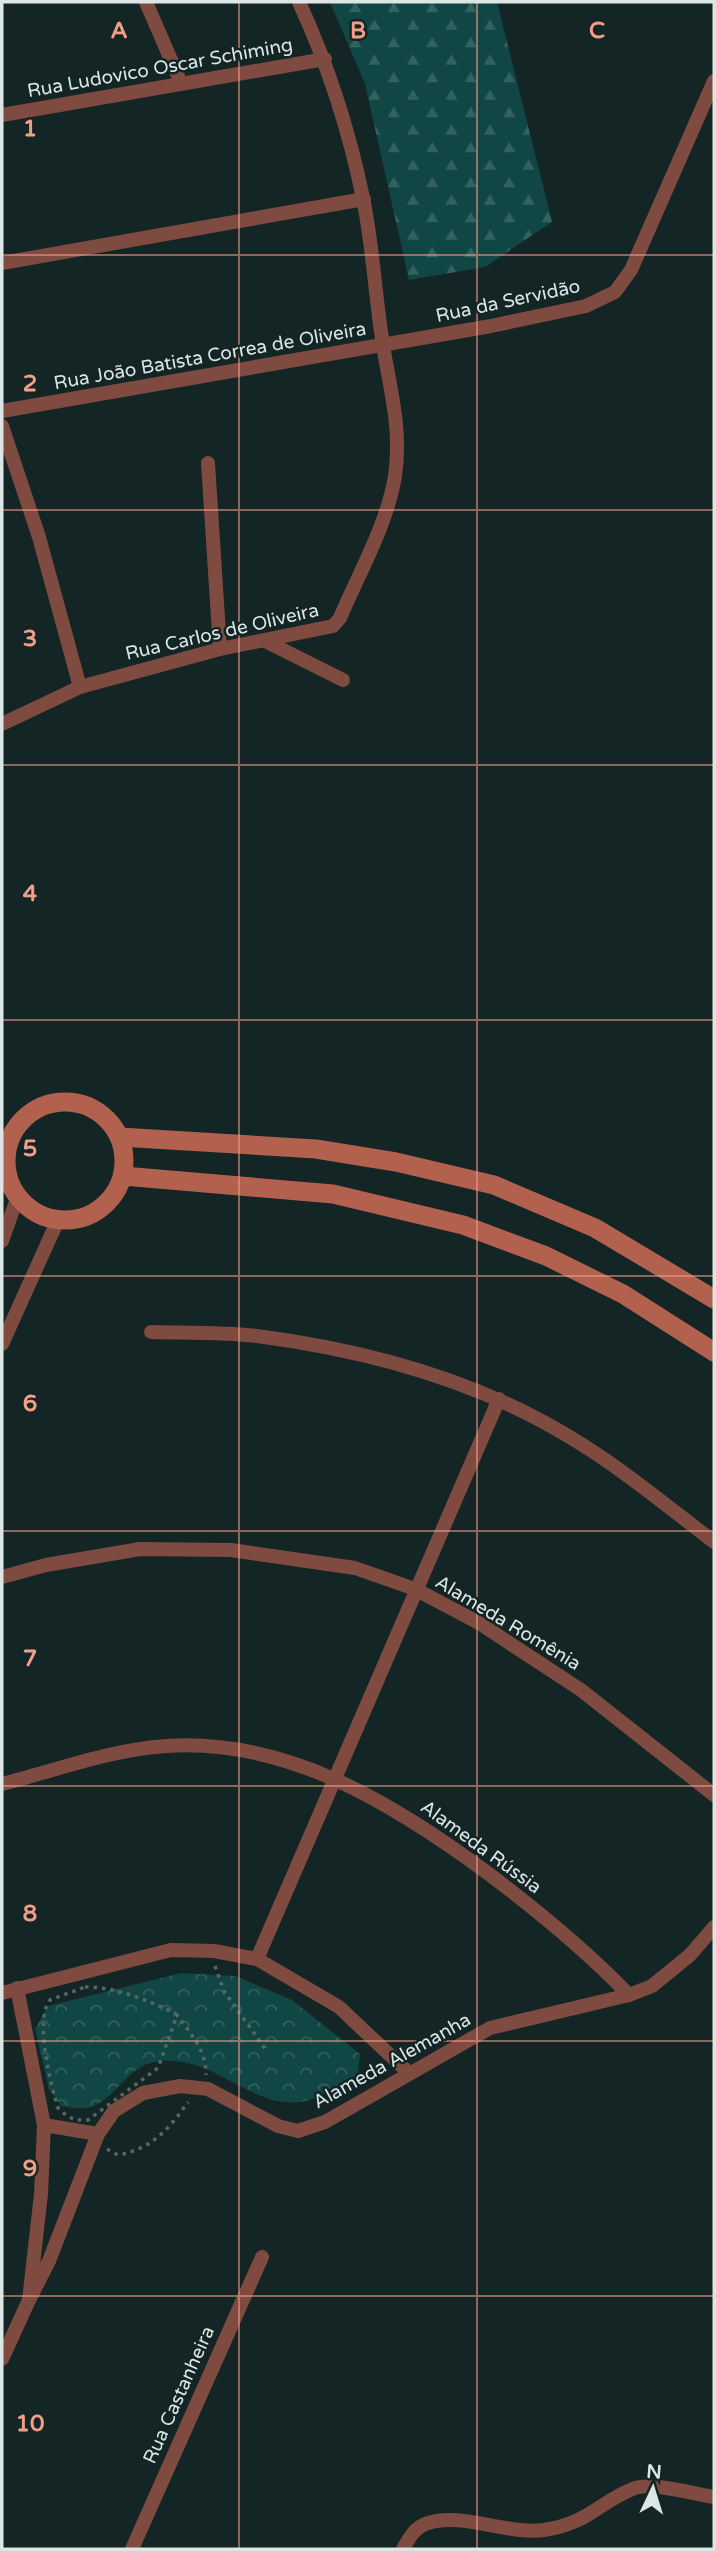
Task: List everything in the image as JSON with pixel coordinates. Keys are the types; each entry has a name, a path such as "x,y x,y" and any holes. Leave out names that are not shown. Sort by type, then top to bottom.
{"main road":[{"path":"57,1102 76,1102 94,1109 109,1121 120,1137 124,1156 123,1176 109,1200 86,1216 58,1220 36,1212 18,1196 5,1178 7,1135 38,1108 57,1102"},
{"path":"120,1137 316,1149 396,1162 494,1185 596,1228 714,1300"},
{"path":"123,1176 333,1194 463,1225 547,1256 623,1294 714,1352"}],"street":[{"path":"146,2 181,83"},
{"path":"299,2 325,59 345,122 363,199 383,345"},
{"name":"Rua Ludovico Oscar Schiming","path":"2,115 325,59"},
{"name":"Rua da Servidão","path":"383,345 586,306 615,292 631,270 714,81"},
{"path":"2,263 363,199"},
{"name":"Rua João Batista Correa de Oliveira","path":"2,411 383,345"},
{"name":"Rua Carlos de Oliveira","path":"2,724 80,687 220,649 333,626 340,618 386,513 395,478 399,436 383,345"},
{"path":"2,426 39,537 80,687"},
{"path":"208,463 220,649"},
{"path":"265,641 343,680"},
{"path":"2,1241 18,1196"},
{"path":"2,1344 58,1220"},
{"path":"151,1332 254,1336 343,1350 436,1375 499,1399 568,1436 714,1542"},
{"path":"257,1959 499,1399"},
{"name":"Alameda Romênia","path":"2,1577 46,1565 140,1549 232,1550 355,1567 415,1589 479,1623 581,1690 714,1795"},
{"name":"Alameda Rússia","path":"2,1784 113,1752 169,1746 222,1749 288,1761 335,1778 423,1826 601,1965 629,1995"},
{"name":"Alameda Alemanha","path":"2,2359 49,2261 99,2134 114,2111 143,2093 180,2086 208,2089 278,2126 298,2130 325,2122 490,2028 629,1995 652,1986 681,1963 714,1927"},
{"path":"2,1993 171,1950 209,1951 257,1959 339,2007 409,2073"},
{"path":"16,1988 44,2125 29,2300"},
{"path":"44,2125 99,2134"},
{"name":"Rua Castanheira","path":"132,2549 262,2257"},
{"path":"403,2549 412,2534 426,2523 443,2520 509,2530 543,2531 579,2522 637,2488 714,2497"}],"path":[{"path":"209,1951 224,1992 266,2050"},
{"path":"85,1987 107,1987 175,2013 176,2018 158,2068 105,2107 88,2120 78,2121 66,2116 58,2108 52,2089 43,2031 46,2004 58,1995 85,1987"}],"green space":[{"path":"330,2 497,2 552,222 485,267 409,280 365,84"},
{"path":"181,1973 235,1976 292,2000 360,2054 358,2075 315,2098 296,2102 278,2101 261,2096 193,2064 159,2061 138,2069 108,2097 94,2106 61,2106 49,2089 35,2029 48,2006"}]}
